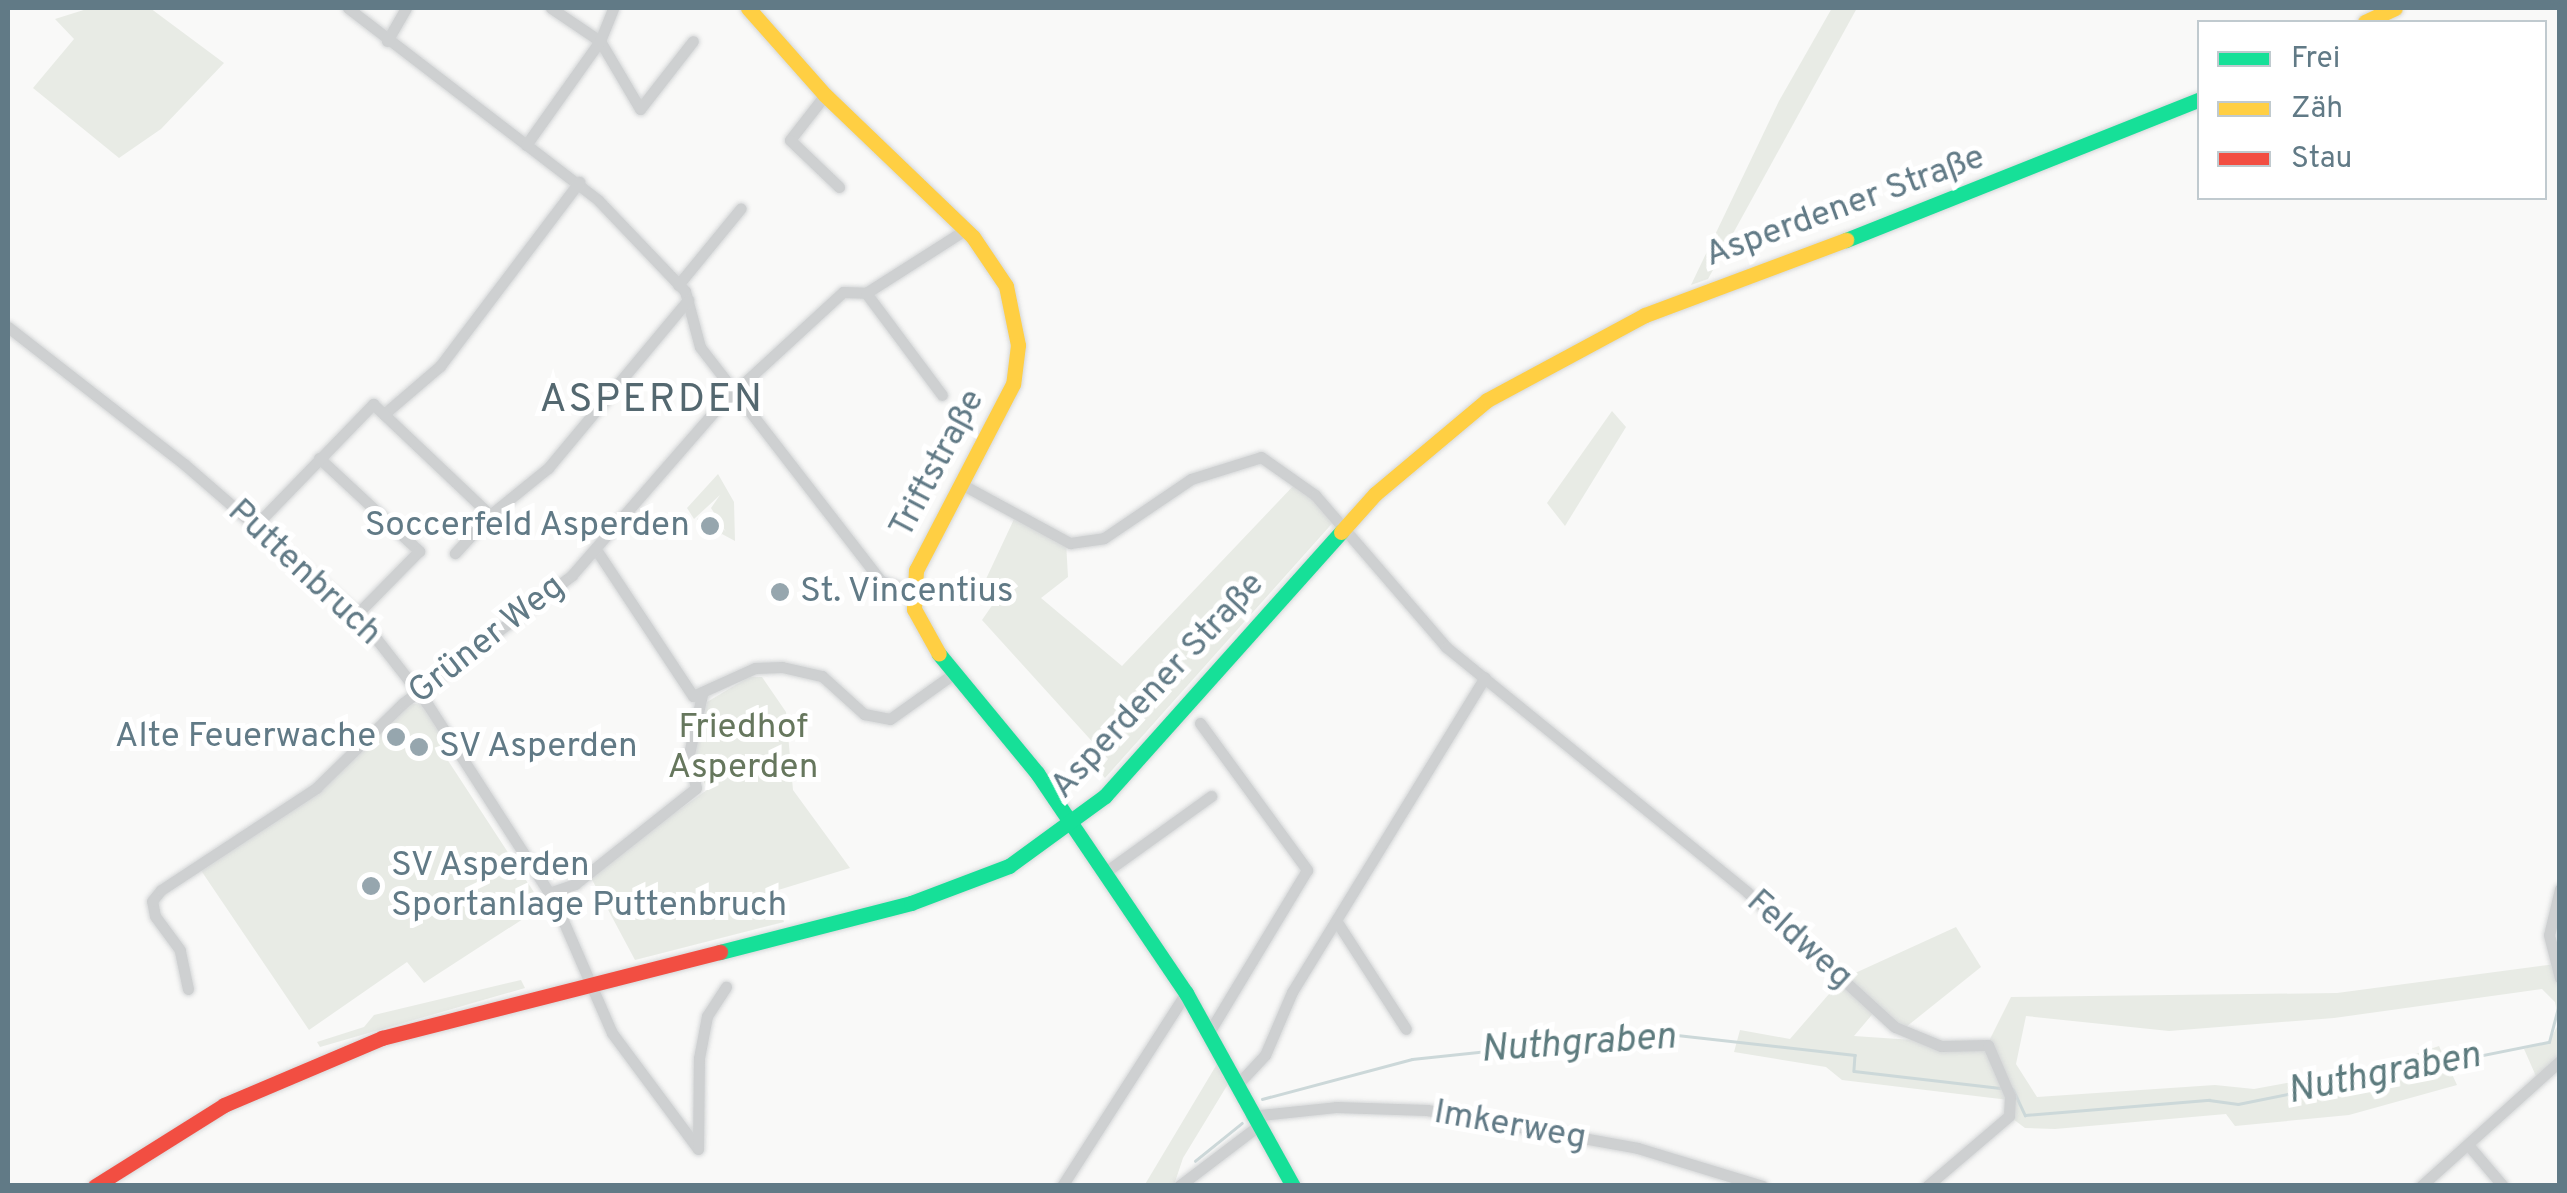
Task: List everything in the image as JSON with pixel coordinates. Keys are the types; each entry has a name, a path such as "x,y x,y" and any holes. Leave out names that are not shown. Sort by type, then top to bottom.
{"main road":[{"name":"Triftstraße","path":"748,8 825,95 966,230 1006,286 1018,344 1008,400 916,570 912,592 922,628 1037,773 1069,827 1186,993 1293,1186"},
{"path":"2369,20 2396,8"},
{"name":"Asperdener Straße","path":"95,1186 224,1105 331,1056 593,983 946,892 1009,866 1069,827 1142,758 1343,529 1451,425 1591,340 2197,100"}],"street":[{"path":"348,8 579,182 678,284 688,300 700,347 881,580 912,592"},
{"path":"388,40 406,8"},
{"path":"551,8 600,41 640,109 693,41"},
{"path":"526,144 600,41 613,8"},
{"path":"825,95 790,140 839,186"},
{"path":"384,414 413,384 440,366 579,182"},
{"path":"678,284 741,208"},
{"name":"Grüner Weg","path":"188,990 180,950 152,901 316,788 418,692 597,550 688,440 842,292 866,293 966,230"},
{"path":"866,293 942,395"},
{"path":"455,553 515,490 548,468 688,300"},
{"name":"Puttenbruch","path":"8,327 196,474 253,528 356,614 418,692 549,893 593,983 612,1033 698,1148 699,1058 707,1016 726,987"},
{"path":"253,528 372,404 490,516"},
{"name":"Feldweg","path":"963,485 1070,543 1104,538 1191,480 1261,457 1315,495 1418,618 1747,892 1895,1027 1941,1046 1988,1045 2010,1096 2008,1116 1927,1186"},
{"path":"319,458 419,551 356,614"},
{"path":"597,550 686,689 702,695 754,668 782,667 822,676 864,714 890,719 956,672"},
{"path":"1236,1086 1265,1055 1292,992 1485,677"},
{"path":"549,893 576,884 696,788 689,754 702,695"},
{"path":"1200,723 1307,870 1208,1034"},
{"path":"1104,873 1211,796"},
{"path":"2560,889 2550,909 2548,935 2560,978"},
{"path":"1337,922 1406,1029"},
{"path":"1062,1186 1186,993"},
{"path":"2422,1186 2560,1061"},
{"name":"Imkerweg","path":"1255,1121 1336,1107 1426,1110 1638,1148 1762,1186"},
{"path":"1179,1186 1255,1121"},
{"path":"2469,1146 2503,1186"}],"green space":[{"path":"90,8 150,8 224,63 161,129 119,158 33,88 74,39 55,19"},
{"path":"1832,8 1857,8 1708,279 1691,285 1779,101"},
{"path":"1612,411 1626,427 1565,526 1547,503"},
{"path":"718,474 734,502 735,541 722,534 711,540 697,519 710,512 726,532 711,508 720,495 694,519 687,508"},
{"path":"1296,483 1337,518 1105,778 1099,771 1108,759 982,620 1000,594 986,579 1015,517 1066,542 1068,577 1041,598 1122,666"},
{"name":"Friedhof Asperden","path":"749,677 762,677 786,712 793,790 850,868 775,891 784,922 635,960 589,874 707,790 693,755 707,702"},
{"name":"SV Asperden Sportanlage Puttenbruch","path":"403,703 428,705 450,740 440,746 445,756 543,906 424,983 407,962 309,1030 198,866 316,788"},
{"path":"1956,927 1981,967 1901,1031 1876,1010 1854,1036 1987,1045 2011,997 2337,993 2555,964 2559,978 2559,1023 2555,1002 2542,989 2334,1018 2169,1031 2026,1016 2016,1064 2037,1097 2215,1085 2254,1089 2380,1066 2439,1046 2457,1085 2349,1115 2235,1126 2226,1114 2055,1129 2025,1128 2009,1116 2009,1100 1842,1080 1826,1067 1734,1052 1740,1030 1790,1039 1842,979"},
{"path":"521,980 525,988 320,1047 317,1042 364,1027 374,1015"},
{"path":"2559,1023 2559,1061 2539,1083 2524,1049 2549,1042"},
{"path":"1217,1064 1228,1084 1183,1158 1174,1185 1144,1186"}],"waterway":[{"name":"Nuthgraben","path":"2013,1089 2025,1115 2209,1100 2238,1104 2549,1042 2560,1000"},
{"name":"Nuthgraben","path":"1262,1099 1412,1059 1659,1033 1855,1055 1854,1071 2000,1088"},
{"name":"Nuthgraben","path":"1195,1161 1242,1123"}],"traffic: fast":[{"path":"1846,240 2197,100"},
{"path":"720,952 911,903 1009,866 1105,796 1341,532"},
{"path":"939,654 1037,773 1186,993 1293,1186"}],"traffic: slow":[{"path":"748,8 825,95 973,237 1006,286 1018,345 1013,384 916,570 914,609 939,654"},
{"path":"2369,20 2395,8"},
{"path":"1341,532 1375,494 1487,400 1645,315 1846,240"}],"traffic: jam":[{"path":"95,1186 224,1105 382,1038 720,952"}],"place":[{"name":"Soccerfeld Asperden","path":"710,526"},
{"name":"St. Vincentius","path":"780,592"},
{"name":"Alte Feuerwache","path":"396,737"},
{"name":"SV Asperden","path":"419,747"},
{"name":"SV Asperden Sportanlage Puttenbruch","path":"371,886"}],"district":[{"name":"ASPERDEN","path":"652,401"}]}
